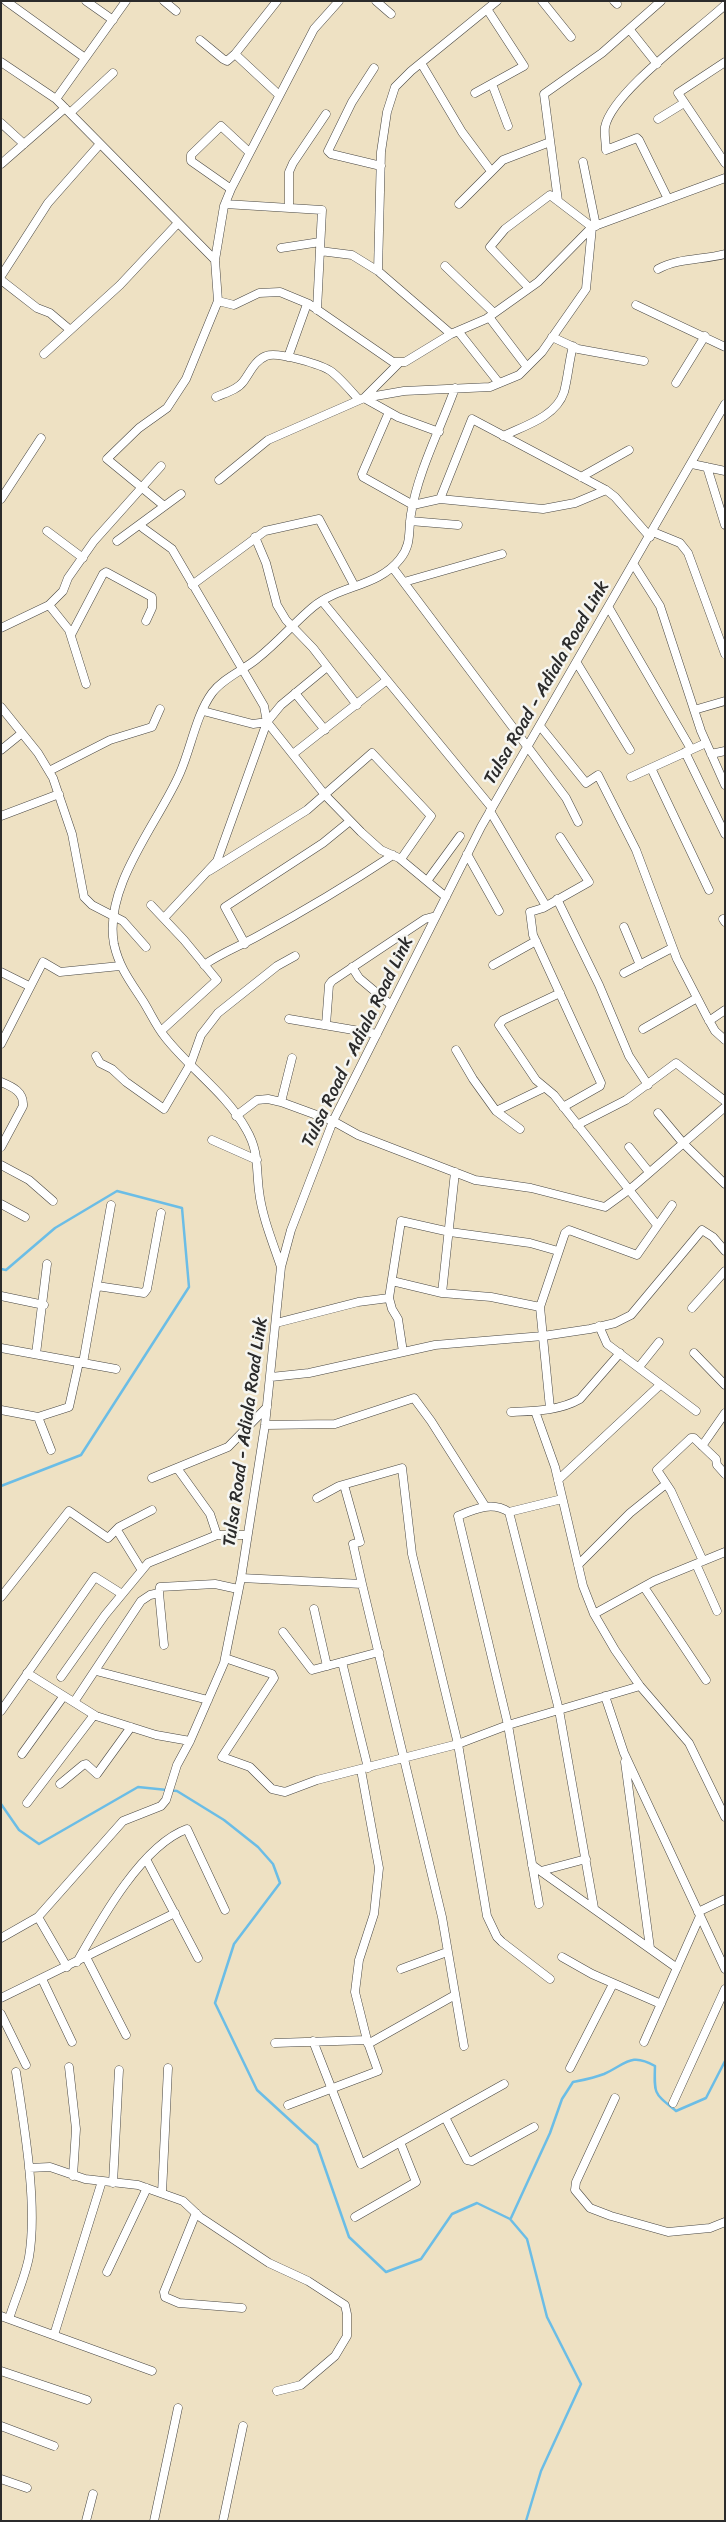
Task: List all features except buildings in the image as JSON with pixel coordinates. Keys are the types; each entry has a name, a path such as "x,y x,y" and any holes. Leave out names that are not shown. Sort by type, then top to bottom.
{"street":[{"path":"6,1 86,58"},
{"path":"86,1 112,20"},
{"path":"56,99 126,1"},
{"path":"164,1 176,11"},
{"path":"200,40 227,61 235,54 277,1"},
{"path":"163,506 107,459 140,428 167,408 186,379 218,301 215,260 225,204 231,189 314,29 339,1"},
{"path":"376,1 391,14"},
{"path":"378,271 381,166 387,112 395,87 421,63 497,1"},
{"path":"542,1 571,37"},
{"path":"558,201 544,94 602,53 661,1"},
{"path":"668,199 640,140 637,138 606,150 606,126 616,108 636,82 725,5"},
{"path":"475,93 523,68 524,64 487,9"},
{"path":"630,30 657,64"},
{"path":"235,54 279,95"},
{"path":"1,62 56,99 215,260"},
{"path":"725,62 679,92 684,103 725,163"},
{"path":"421,63 462,132 491,171"},
{"path":"374,68 352,102 328,151 331,154 381,166"},
{"path":"1,164 113,73"},
{"path":"492,84 508,126"},
{"path":"658,119 684,103"},
{"path":"289,208 289,172 292,163 326,114"},
{"path":"1,123 24,144"},
{"path":"231,189 191,161 191,154 221,126 249,152"},
{"path":"458,204 491,171 510,157 550,142"},
{"path":"1,276 48,203 100,144"},
{"path":"219,480 268,440 362,399 404,391 490,387 519,374 528,367 586,289 594,227 583,162"},
{"path":"362,399 399,363 455,332 492,315 529,288 594,227 725,178"},
{"path":"529,288 490,247 505,229 550,195 594,227"},
{"path":"225,204 322,210 317,310"},
{"path":"44,354 69,329 120,285 178,223"},
{"path":"282,248 320,242"},
{"path":"320,251 352,255 378,271 455,332 499,383"},
{"path":"658,269 669,264 725,254"},
{"path":"445,266 492,315 528,367"},
{"path":"1,280 37,308 50,313 69,329"},
{"path":"218,301 234,305 259,293 280,292 307,304 393,362 399,363"},
{"path":"288,357 307,304"},
{"path":"636,305 725,347"},
{"path":"676,383 705,336"},
{"path":"552,337 573,346 644,361"},
{"path":"503,436 543,417 554,406 563,394 573,346"},
{"path":"216,397 234,389 243,382 250,370 265,356 275,354 325,368 334,373 362,399 440,432"},
{"path":"281,1268 268,1230 259,1192 255,1146 236,1116 161,1031 120,966 113,941 115,916 119,897 136,851 180,774 212,692 225,680 243,670 322,601 354,585 382,577 393,568 410,544 410,521 418,483 440,432 455,388"},
{"name":"Tulsa Road - Adiala Road Link","path":"1,1938 38,1917 123,1821 161,1806 166,1800 173,1778 225,1658 265,1425 281,1268 291,1230 333,1121 491,809 634,565 725,404"},
{"path":"389,412 362,474 363,477 413,504 440,499 544,509 575,503 606,490"},
{"path":"440,499 472,419 606,490 651,535 680,543 688,553 725,654"},
{"path":"1,498 41,438"},
{"path":"581,477 629,450"},
{"path":"692,464 725,471"},
{"path":"1,628 49,604 63,591 68,578 82,558 161,466"},
{"path":"706,467 725,525"},
{"path":"117,541 133,532 163,506 181,494"},
{"path":"192,585 255,536 265,531 320,518 354,585"},
{"path":"410,521 458,525"},
{"path":"143,528 172,549 264,706 267,722 325,795 381,850 401,859 446,897"},
{"path":"47,531 82,558"},
{"path":"255,536 266,563 277,605 328,667 356,705"},
{"path":"404,582 502,554"},
{"path":"634,565 660,606 694,710 706,743 725,785"},
{"path":"393,568 526,748 566,798 578,822"},
{"path":"71,635 103,574 106,572 152,597 152,608 146,621"},
{"path":"322,601 491,809 546,906"},
{"path":"49,604 69,630 86,684"},
{"path":"609,608 688,751 725,834"},
{"path":"576,662 630,750"},
{"path":"164,918 209,871 216,861 226,840 267,722 295,693 328,667"},
{"path":"293,754 387,680"},
{"path":"295,693 325,730"},
{"path":"694,710 725,701"},
{"path":"1,707 49,771 59,794 72,834 84,897 92,905 123,921 146,947"},
{"path":"49,771 110,740 152,727 160,709"},
{"path":"204,711 253,724 267,722"},
{"path":"540,726 586,783 598,775 636,850 672,948 709,1021 725,1040"},
{"path":"1,750 22,733"},
{"path":"631,777 706,743"},
{"path":"711,754 725,751"},
{"path":"209,871 299,815 325,795 372,753 431,816 401,859"},
{"path":"651,768 709,890"},
{"path":"1,816 59,794"},
{"path":"245,944 225,907 323,843 350,821"},
{"path":"427,881 460,836"},
{"path":"560,837 589,882 546,906 530,912 529,918 536,941 602,1083 600,1086 563,1107"},
{"path":"467,854 498,911"},
{"path":"204,964 216,956 245,944 393,856"},
{"path":"557,900 595,976 629,1056 648,1085"},
{"path":"151,906 164,918 216,978 216,983 161,1031"},
{"path":"326,1025 329,985 425,919 436,916"},
{"path":"624,926 640,965"},
{"path":"493,965 536,941"},
{"path":"624,973 672,948"},
{"path":"96,1056 100,1064 112,1069 126,1082 164,1109 191,1064 201,1035 218,1013 277,966 294,956"},
{"path":"1,1044 42,962 60,972 120,966"},
{"path":"352,968 359,978 391,1006"},
{"path":"1,972 30,986"},
{"path":"560,993 503,1020 499,1025 544,1088 554,1095 656,1225"},
{"path":"643,1029 697,998"},
{"path":"709,1021 725,1010"},
{"path":"289,1019 377,1034"},
{"path":"456,1050 473,1079 496,1111 520,1129"},
{"path":"281,1102 292,1058"},
{"path":"577,1125 626,1100 676,1063 725,1101"},
{"path":"1,1082 21,1095 23,1106 1,1148"},
{"path":"496,1111 544,1088"},
{"path":"236,1116 256,1100 268,1099 281,1102 333,1121 358,1135 474,1180 532,1188 605,1207 628,1190 725,1106"},
{"path":"658,1113 683,1143 725,1184"},
{"path":"212,1140 257,1160"},
{"path":"629,1147 649,1172"},
{"path":"1,1165 28,1180 53,1201"},
{"path":"442,1293 455,1172"},
{"path":"1,1204 25,1216"},
{"path":"1,1410 38,1417 68,1407 81,1363 111,1205"},
{"path":"550,1408 540,1306 565,1233 569,1230 637,1255 656,1225 672,1205"},
{"path":"97,1286 144,1293 147,1289 161,1213"},
{"path":"403,1352 398,1319 392,1309 390,1298 401,1221 450,1232 530,1243 558,1251"},
{"path":"271,1377 310,1373 435,1345 543,1336 590,1329 614,1323 631,1315 702,1230 713,1237 725,1251"},
{"path":"719,1244 725,1236"},
{"path":"36,1354 44,1305 47,1264"},
{"path":"692,1308 725,1271"},
{"path":"392,1281 442,1293 491,1297 540,1306"},
{"path":"1,1296 44,1305"},
{"path":"276,1323 358,1302 390,1298"},
{"path":"599,1326 607,1344 696,1411"},
{"path":"639,1367 659,1342"},
{"path":"1,1348 116,1369"},
{"path":"512,1412 550,1408 580,1399 620,1353"},
{"path":"694,1353 723,1379"},
{"path":"558,1480 660,1385"},
{"path":"265,1425 335,1424 414,1398 431,1421 485,1506"},
{"path":"152,1478 228,1447 267,1407"},
{"path":"535,1410 558,1480 578,1565 594,1614 615,1650 640,1686 689,1743 724,1814"},
{"path":"702,1446 725,1413"},
{"path":"38,1417 52,1450"},
{"path":"717,1611 700,1562 666,1484 657,1470 691,1438 716,1459 717,1465 725,1474"},
{"path":"177,1468 210,1514 217,1535"},
{"path":"318,1498 344,1485 402,1468 412,1554 458,1744 486,1916 502,1942 550,1979"},
{"path":"578,1565 630,1513 666,1484"},
{"path":"344,1485 360,1542 353,1544 362,1584 442,1916 464,2046"},
{"path":"509,1512 562,1499"},
{"path":"539,1904 508,1725 458,1516 485,1506 503,1508 509,1512 559,1710 594,1908"},
{"path":"3,1592 69,1511 108,1538 116,1530 152,1510"},
{"path":"116,1530 141,1569"},
{"path":"61,1678 122,1594 141,1569 148,1563 217,1535 247,1535"},
{"path":"594,1614 644,1587 725,1552"},
{"path":"1,1711 95,1577 122,1594"},
{"path":"240,1578 362,1584"},
{"path":"164,1645 159,1589 164,1585 215,1584 238,1590"},
{"path":"644,1587 706,1680"},
{"path":"74,1702 141,1601 150,1595 159,1593"},
{"path":"314,1610 327,1666"},
{"path":"284,1632 310,1670 379,1652"},
{"path":"225,1658 272,1674 274,1678 222,1756 250,1767 272,1789 284,1792 317,1780 458,1744 508,1725 640,1686"},
{"path":"288,2104 378,2071 367,2042 356,2000 355,1979 374,1914 379,1868 364,1769 342,1662"},
{"path":"96,1670 208,1700"},
{"path":"26,1673 94,1714 132,1727 190,1742"},
{"path":"605,1696 624,1753 725,1969"},
{"path":"22,1754 63,1697"},
{"path":"27,1803 94,1714"},
{"path":"60,1784 86,1764 96,1774 132,1727"},
{"path":"624,1753 650,1948"},
{"path":"77,1962 122,1888 146,1858 180,1831 187,1829 225,1910"},
{"path":"146,1858 198,1958"},
{"path":"541,1871 586,1859"},
{"path":"532,1865 677,1968"},
{"path":"644,2042 699,1914 725,1899"},
{"path":"1,1998 175,1913"},
{"path":"38,1917 67,1967"},
{"path":"401,1969 447,1952"},
{"path":"562,1957 614,1984 661,2004"},
{"path":"86,1958 126,2035"},
{"path":"42,1979 72,2042"},
{"path":"570,2068 614,1984"},
{"path":"673,2103 725,1990"},
{"path":"275,2043 313,2041 367,2042 455,1995"},
{"path":"1,2014 26,2065"},
{"path":"313,2041 361,2164 504,2084"},
{"path":"69,2067 76,2129 73,2176"},
{"path":"162,2193 168,2068"},
{"path":"113,2182 119,2070"},
{"path":"16,2072 29,2168 31,2244 29,2259 5,2318 152,2370"},
{"path":"615,2098 576,2182 575,2190 590,2208 610,2216 668,2232 710,2228 725,2222"},
{"path":"445,2117 467,2160 472,2161 534,2127"},
{"path":"355,2217 416,2182 400,2142"},
{"path":"29,2168 50,2167 73,2176 147,2188 183,2201 196,2213 269,2263 308,2282 345,2304 347,2336 335,2356 301,2385 276,2392"},
{"path":"54,2335 102,2181"},
{"path":"107,2272 147,2188"},
{"path":"196,2213 164,2292 165,2297 179,2302 242,2308"},
{"path":"1,2371 87,2400"},
{"path":"154,2521 178,2408"},
{"path":"1,2426 54,2446"},
{"path":"223,2521 243,2426"},
{"path":"1,2479 28,2488"},
{"path":"86,2521 93,2494"}],"waterway":[{"path":"1,1269 6,1270 55,1228 117,1191 182,1208 189,1287 81,1455 1,1486"},
{"path":"1,1804 19,1830 39,1844 138,1787 177,1791 224,1820 258,1847 273,1864 280,1883 234,1944 215,2003 257,2090 317,2145 349,2237 386,2272 421,2259 452,2214 477,2203 510,2219 527,2239 547,2317 581,2384 541,2471 526,2521"},
{"path":"511,2218 550,2133 562,2099 573,2082 604,2074 629,2061 640,2060 655,2066 655,2088 657,2093 676,2111 706,2098 725,2061"}]}
